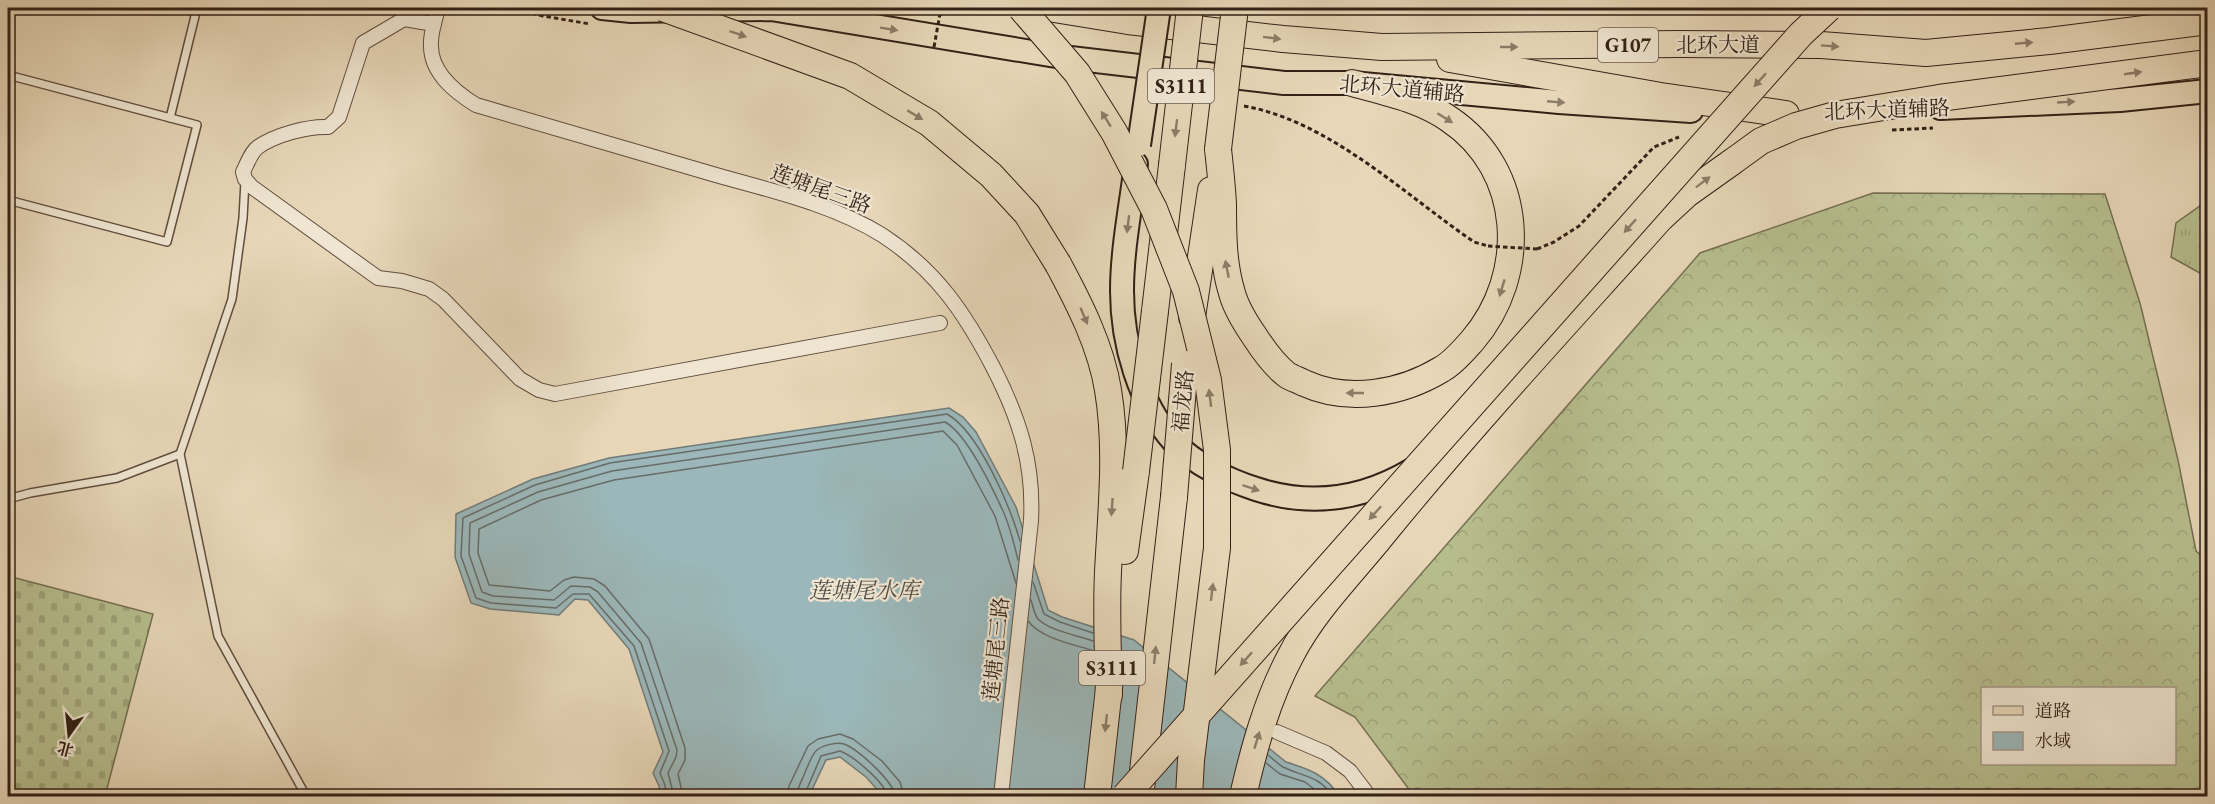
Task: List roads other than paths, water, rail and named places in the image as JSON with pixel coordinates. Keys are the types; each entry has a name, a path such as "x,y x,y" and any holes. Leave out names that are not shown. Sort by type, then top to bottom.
{"highway":[{"path":"663,8 850,76 929,123 991,175 1027,214 1077,298 1091,333 1108,388 1118,538"},
{"path":"1021,8 1077,73 1114,132 1154,209 1186,291 1208,380 1217,450 1217,548 1191,760 1189,796"},
{"name":"北环大道","path":"1048,8 1140,22 1283,39 1382,47 1821,45 1926,53 2049,41 2208,21"},
{"name":"福龙路","path":"1097,796 1109,695 1118,538 1136,471 1190,8"},
{"name":"福龙路","path":"1140,796 1174,497 1185,364 1204,228 1218,149 1235,8"},
{"path":"1125,796 1793,43 1829,8"},
{"path":"1382,47 1661,96 1786,114"},
{"path":"1242,796 1256,740 1270,703 1291,655 1316,617 1410,502 1466,438 1660,219 1687,194 1761,141 1796,126 1834,115 1918,101 2208,63"},
{"path":"1218,149 1223,203 1222,242 1232,294 1248,327 1266,354 1288,375 1319,389 1347,394 1376,393 1411,384 1444,368 1468,346 1485,326 1497,303 1508,268 1512,231 1509,204 1497,175 1478,145 1450,119 1416,101 1352,83"}],"main road":[{"path":"1159,8 1138,145 1124,255 1122,291 1130,355 1151,410 1175,443 1210,470 1237,483 1270,494 1300,500 1331,499 1376,488 1394,481 1466,438"},
{"name":"北环大道辅路","path":"600,16 631,11 771,9 1062,57 1284,83 1352,83 1559,102 1713,112 1786,114 2120,100 2208,91"}],"street":[{"name":"莲塘尾三路","path":"438,8 430,46 435,64 446,82 459,95 476,105 824,208 883,236 910,256 949,294 965,317 1013,406 1022,434 1030,479 1031,521 1001,796"},
{"path":"434,24 404,19 363,43 339,117 328,127 312,126 257,148 243,172 252,187 378,278 402,281 429,289 443,299 520,379 539,390 555,393 940,323"},
{"path":"1277,732 1326,753 1350,771 1369,796"}],"lane":[{"path":"170,118 198,8"},
{"path":"8,75 197,125 166,242 8,200"},
{"path":"245,178 243,218 232,299 180,454 218,636 306,796"},
{"path":"8,499 117,478 180,454"}],"water":[{"name":"莲塘尾水库","path":"949,408 963,417 976,432 1016,507 1048,610 1062,617 1134,640 1286,762 1323,778 1339,796 883,796 866,777 840,757 826,760 809,796 661,796 653,773 663,752 629,649 588,600 575,599 559,615 490,609 471,603 455,557 456,514 533,479 609,458"}]}
